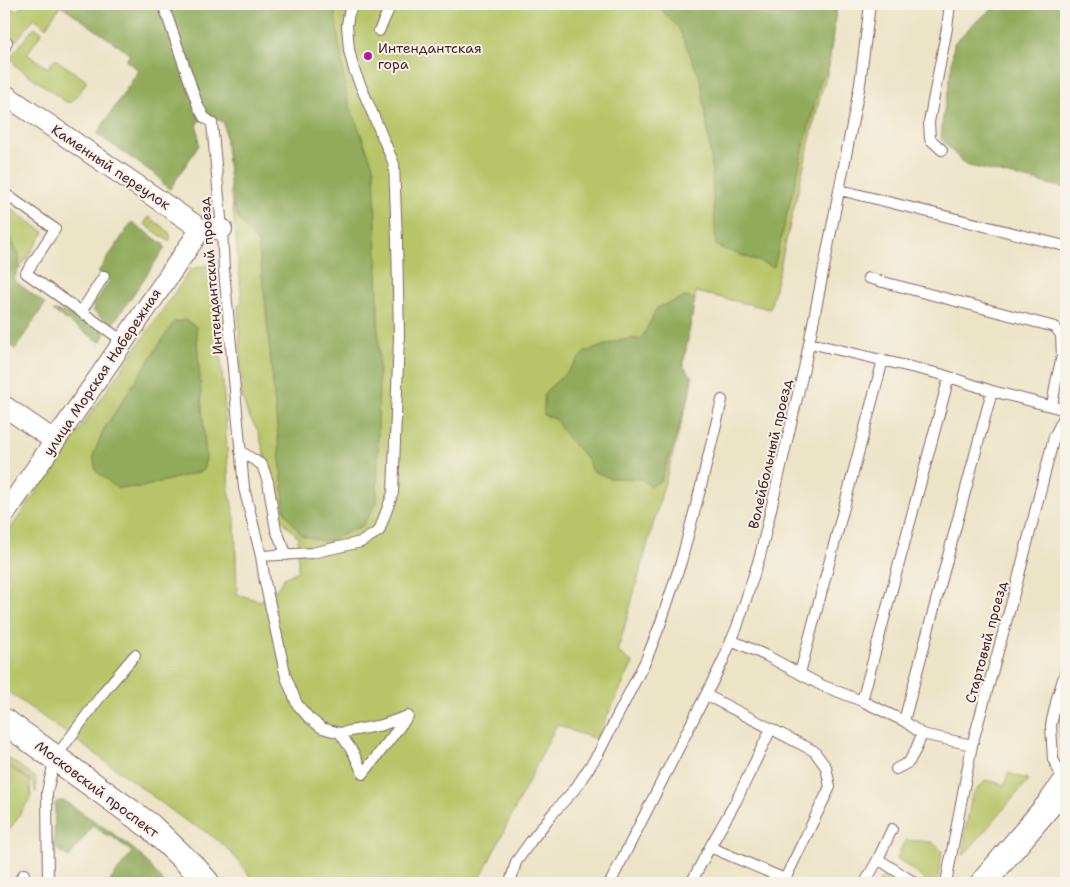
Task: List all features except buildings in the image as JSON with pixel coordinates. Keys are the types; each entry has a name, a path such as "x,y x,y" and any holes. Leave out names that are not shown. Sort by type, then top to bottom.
{"street":[{"name":"Каменный переулок","path":"4,94 200,229"},
{"path":"200,229 222,230"},
{"name":"улица Морская Набережная","path":"4,515 200,229"},
{"path":"4,406 55,441"},
{"name":"Московский проспект","path":"4,721 150,826 196,870 206,883"},
{"path":"983,883 1066,783"}],"lane":[{"name":"Интендантский проезд","path":"164,4 198,106 204,117 212,123 244,488 261,556 286,677 297,704 309,718 322,728 340,733"},
{"path":"261,556 312,553 361,542 379,531 393,492 400,337 394,164 354,70 349,50 348,13 354,4"},
{"path":"379,31 393,4"},
{"name":"Волейбольный проезд","path":"610,883 722,663 737,627 760,556 810,343 860,84 870,4"},
{"path":"942,150 930,139 929,122 950,4"},
{"path":"840,190 1065,246"},
{"path":"4,193 55,229 26,273 124,341"},
{"path":"81,312 104,276"},
{"path":"868,278 1055,327 1061,335 1062,356 1052,406"},
{"path":"810,343 949,377 1066,411"},
{"path":"800,673 883,360"},
{"path":"862,701 949,377"},
{"path":"904,722 992,391"},
{"path":"510,883 516,862 553,813 575,789 598,754 646,660 681,562 722,400"},
{"name":"Стартовый проезд","path":"946,883 972,745 1054,437 1066,411"},
{"path":"240,451 262,465 268,482 276,530 286,554"},
{"path":"732,640 767,656 821,685 862,701 904,722 922,734 972,745"},
{"path":"48,883 47,792 56,758 106,689 135,654"},
{"path":"1066,670 1051,725 1053,759 1066,783"},
{"path":"706,696 814,752 826,767 830,787 784,881 710,847"},
{"path":"408,716 363,774 354,754 340,733 382,725 408,716"},
{"path":"691,883 736,801 771,729"},
{"path":"896,770 909,762 922,734"},
{"path":"865,883 892,828"},
{"path":"878,859 915,883"},
{"path":"17,883 24,874"}],"green space":[{"path":"4,4 8,4 15,11 26,4 61,5 46,27 34,18 17,40 4,42"},
{"path":"59,4 341,4 335,14 347,98 374,168 379,355 377,503 362,526 326,542 301,535 285,512 258,243 239,220 232,202 224,123 210,118 197,122 199,145 170,189 164,185 159,177 97,134 139,70 126,61 130,54"},
{"path":"170,4 837,4 828,72 821,93 770,309 696,292 683,366 692,376 689,396 617,651 633,663 596,739 557,724 478,883 255,883 225,846 183,819 4,689 4,538 191,269 207,265 213,268 216,276 229,491 235,518 237,594 260,601 277,589 284,578 298,571 298,537 278,516 274,488 258,431 248,415 242,396 238,306 242,301 224,123 216,118 209,118"},
{"path":"661,4 837,4 828,72 821,78 774,267 716,246 711,158 701,81 679,28 664,13"},
{"path":"998,4 1066,4 1066,188 965,165 941,139 954,43 973,24"},
{"path":"34,27 42,32 27,54 48,68 55,59 87,81 76,98 71,102 66,102 16,66 11,57"},
{"path":"4,204 44,232 19,270 19,253 10,238 4,238"},
{"path":"149,217 168,231 170,234 169,241 144,224"},
{"path":"132,222 163,244 165,248 112,325 94,312 93,306 110,280 98,272"},
{"path":"4,238 10,238 19,258 14,280 45,304 15,349 4,341"},
{"path":"685,297 695,299 683,366 692,376 689,396 661,481 650,486 642,479 609,478 591,470 588,460 567,437 555,419 544,415 544,393 585,352 619,340 642,338 657,308"},
{"path":"53,311 78,314 106,333 100,342"},
{"path":"186,320 196,327 206,458 203,471 142,487 117,488 96,471 93,456 104,429 174,322"},
{"path":"1066,697 1066,730 1060,738 1060,715"},
{"path":"4,755 36,778 36,793 32,781 4,761"},
{"path":"4,763 30,781 31,797 10,829 4,825"},
{"path":"1008,773 1028,781 963,856 972,795 986,780 1005,785"},
{"path":"64,801 81,812 132,848 164,883 111,883 110,881 132,852 93,825 69,857 54,848 55,806 56,802"},
{"path":"905,840 932,842 942,851 939,876 936,883 929,883 897,858"},
{"path":"890,872 905,883 878,883"}],"place":[{"name":"Интендантская гора","path":"368,56"}]}
